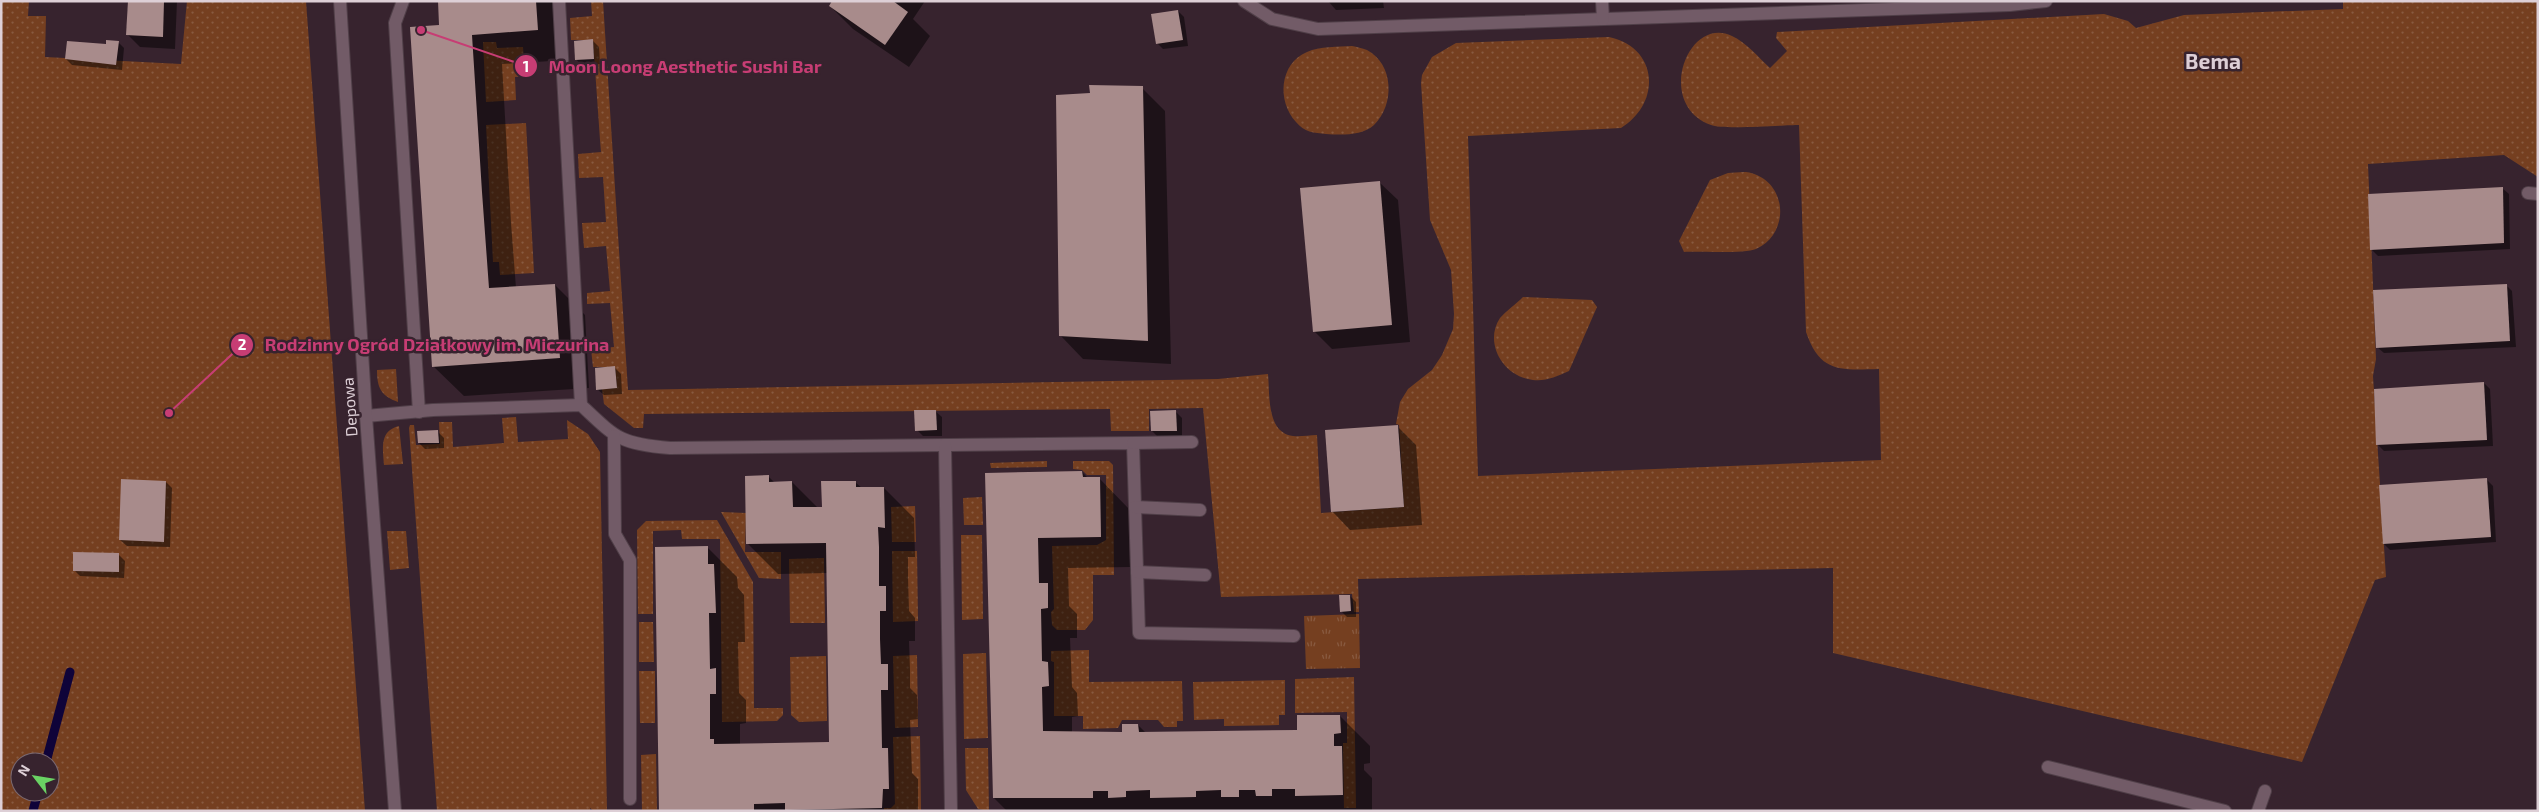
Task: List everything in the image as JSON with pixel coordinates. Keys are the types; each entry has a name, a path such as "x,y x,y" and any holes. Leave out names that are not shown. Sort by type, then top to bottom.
{"street":[{"name":"Depowa","path":"340,1 366,416 395,811"},
{"path":"403,1 395,23 419,412"},
{"path":"559,1 581,404 614,436 638,446 670,448 1192,442"},
{"path":"1244,1 1272,19 1318,29 1603,19 1840,6 2010,5 2046,1"},
{"path":"1602,1 1603,19"},
{"path":"366,416 581,404"},
{"path":"614,436 615,534 630,560 630,800"},
{"path":"1133,443 1139,633 1294,636"},
{"path":"945,444 951,811"},
{"path":"1135,507 1200,510"},
{"path":"1137,572 1205,575"},
{"path":"2048,767 2225,811"},
{"path":"2258,811 2265,791"}],"green space":[{"path":"1,1 29,1 28,16 46,16 45,57 181,64 187,1 306,1 365,811 1,811"},
{"path":"591,1 603,1 628,390 1218,379 1268,374 1271,411 1278,428 1284,433 1293,436 1317,435 1321,513 1404,507 1399,425 1396,424 1400,402 1408,389 1432,370 1442,355 1453,329 1454,314 1451,270 1430,220 1421,83 1422,75 1432,57 1456,43 1609,37 1625,43 1637,52 1645,64 1649,77 1648,91 1643,105 1634,117 1621,128 1468,136 1478,476 1881,460 1879,369 1842,369 1825,362 1818,355 1806,332 1799,125 1740,127 1711,125 1694,114 1684,99 1681,82 1684,65 1691,49 1702,38 1716,33 1732,36 1737,39 1770,68 1787,51 1776,38 1777,32 2104,14 2128,21 2136,28 2184,15 2343,9 2343,1 2538,1 2538,177 2504,155 2368,164 2376,359 2373,376 2386,577 2375,580 2302,762 1833,653 1833,568 1358,579 1359,612 1354,612 1352,594 1221,597 1203,408 1149,409 1149,431 1111,431 1110,409 644,414 643,428 634,428 604,404 602,389 617,388 615,367 593,367 591,349 614,347 610,303 587,304 587,293 610,291 606,246 584,248 582,223 606,222 603,177 579,178 578,154 601,152 593,40 571,40 570,18 592,16"},
{"path":"483,42 496,42 497,48 523,47 525,76 515,77 516,100 486,102"},
{"path":"1352,46 1367,50 1376,56 1387,75 1389,85 1388,96 1386,107 1381,117 1369,129 1351,134 1317,133 1302,128 1290,113 1284,94 1286,74 1291,65 1298,58 1312,50"},
{"path":"526,123 534,273 500,275 499,262 493,262 486,125"},
{"path":"1728,173 1751,173 1763,179 1772,187 1778,197 1780,209 1779,221 1775,232 1767,242 1750,251 1684,252 1679,241 1710,180"},
{"path":"1523,297 1592,300 1597,307 1569,371 1544,380 1528,379 1510,371 1498,356 1494,337 1496,327 1500,318"},
{"path":"396,369 398,402 384,394 379,386 377,376 377,370"},
{"path":"516,417 518,442 568,439 567,420 588,434 600,452 607,811 594,811 590,808 590,811 437,811 409,428 410,425 414,425 416,445 440,444 439,422 452,422 453,447 504,443 502,418"},
{"path":"399,426 403,464 384,465 383,447 385,436 393,428"},
{"path":"1047,461 1047,467 991,468 990,463"},
{"path":"1073,461 1109,461 1113,465 1114,575 1093,575 1093,620 1085,630 1057,630 1052,625 1051,612 1054,609 1052,546 1097,545 1106,540 1106,475 1087,475 1082,470 1073,469"},
{"path":"982,497 983,525 964,525 963,498"},
{"path":"915,506 916,542 892,542 891,507"},
{"path":"721,512 746,513 745,552 781,552 781,579 759,578"},
{"path":"717,520 753,582 754,708 783,708 783,715 777,721 722,722 720,539 682,539 681,530 653,531 653,614 638,614 637,530 646,521"},
{"path":"387,531 406,531 409,568 390,570"},
{"path":"961,535 982,535 983,619 962,620"},
{"path":"892,551 917,551 918,621 893,622"},
{"path":"824,558 825,623 790,623 789,559"},
{"path":"1359,614 1360,668 1306,669 1304,616"},
{"path":"639,622 653,622 654,662 639,662"},
{"path":"1089,650 1089,682 1182,681 1183,721 1177,721 1177,727 1164,727 1158,720 1122,720 1118,728 1083,729 1083,716 1054,716 1054,662 1051,661 1051,651"},
{"path":"986,653 988,738 964,739 963,654"},
{"path":"917,655 918,727 895,728 893,656"},
{"path":"826,656 827,721 799,722 791,715 790,657"},
{"path":"639,671 655,671 655,723 640,723"},
{"path":"1354,677 1356,808 1344,808 1343,743 1347,743 1347,712 1295,713 1295,679"},
{"path":"1285,680 1285,715 1279,715 1279,725 1224,726 1224,719 1194,720 1193,682"},
{"path":"920,736 921,811 884,811 884,808 891,808 895,804 893,737"},
{"path":"965,748 988,748 989,811 978,809 966,790"},
{"path":"656,754 657,811 642,811 641,755"}],"building":[{"path":"128,1 164,1 163,37 126,35"},
{"path":"438,1 536,1 538,30 472,35 482,192 489,288 555,284 560,358 432,367 410,27 439,25"},
{"path":"832,1 893,1 908,12 885,45 829,6"},
{"path":"1178,10 1183,40 1156,44 1151,14"},
{"path":"593,39 594,59 575,60 574,41"},
{"path":"106,40 119,41 116,65 65,59 67,41 106,44"},
{"path":"1089,85 1143,86 1148,341 1059,336 1056,95 1090,93"},
{"path":"1380,181 1392,325 1313,332 1300,188"},
{"path":"2503,187 2504,243 2370,250 2368,194"},
{"path":"2507,284 2510,341 2376,348 2373,290"},
{"path":"615,366 617,388 596,390 595,368"},
{"path":"2484,382 2487,440 2376,445 2374,389"},
{"path":"914,410 936,410 937,430 915,431"},
{"path":"1176,410 1177,431 1151,431 1150,411"},
{"path":"1398,425 1404,507 1331,512 1325,430"},
{"path":"438,430 439,443 418,443 417,431"},
{"path":"1082,471 1083,477 1100,477 1101,537 1038,538 1039,583 1048,583 1048,608 1041,609 1042,661 1048,662 1049,686 1042,687 1043,731 1122,732 1122,724 1138,724 1139,732 1297,730 1297,715 1340,715 1341,733 1334,734 1334,746 1342,746 1343,795 1295,796 1295,789 1272,789 1272,796 1256,796 1255,790 1239,790 1239,797 1221,797 1221,790 1196,791 1196,797 1150,798 1150,790 1126,791 1126,797 1108,798 1108,791 1093,791 1093,798 993,798 985,473"},
{"path":"769,475 769,482 792,481 793,507 822,507 821,481 856,481 856,487 884,487 885,528 878,527 879,586 886,586 886,611 880,611 880,639 881,664 888,664 888,690 881,690 882,748 888,748 889,789 883,789 882,808 785,810 785,803 754,804 754,810 659,811 655,547 708,546 708,564 714,564 716,613 709,613 710,669 716,668 716,694 710,694 710,739 714,739 714,744 829,742 826,543 746,544 745,476"},
{"path":"2487,478 2491,537 2383,544 2379,485"},
{"path":"121,479 166,481 164,542 119,540"},
{"path":"73,552 119,553 119,572 73,571"},
{"path":"1339,595 1350,595 1351,611 1340,612"}],"waterway":[{"path":"49,752 70,672"},
{"path":"33,811 35,802"}],"place":[{"name":"Moon Loong Aesthetic Sushi Bar","path":"421,30"},
{"name":"Rodzinny Ogród Działkowy im. Miczurina","path":"169,413"}],"district":[{"name":"Bema","path":"2213,60"}]}
